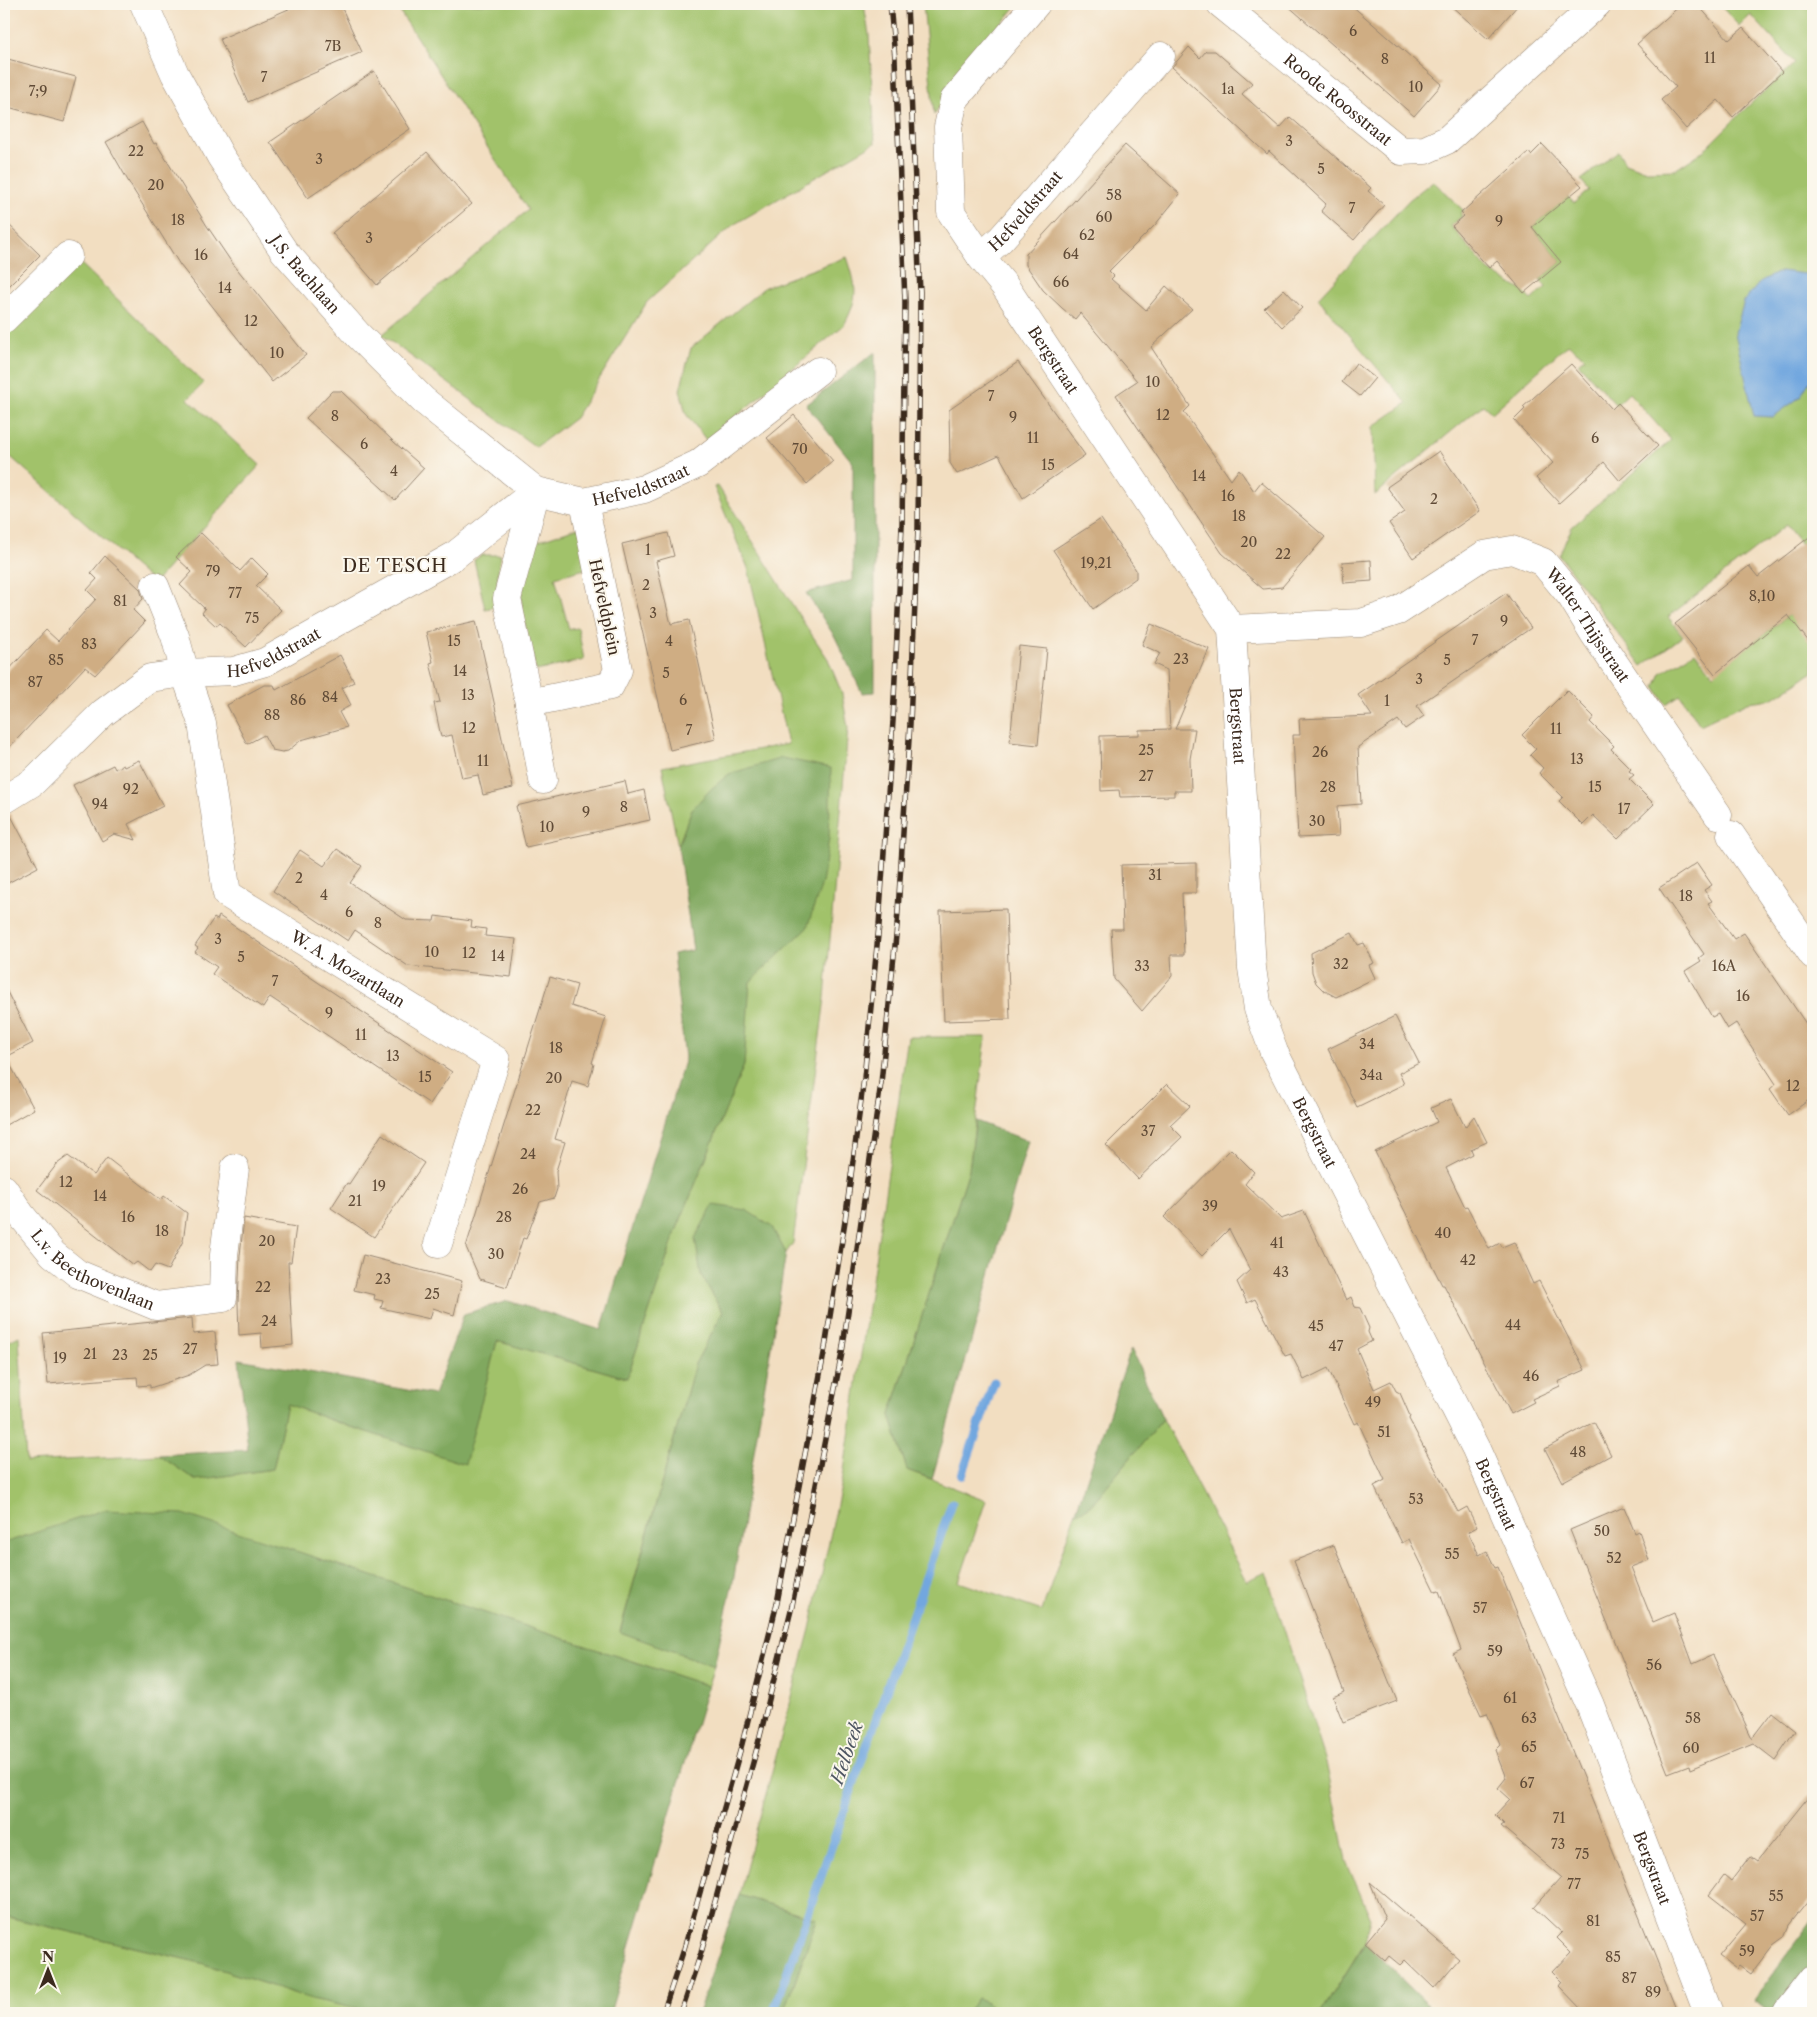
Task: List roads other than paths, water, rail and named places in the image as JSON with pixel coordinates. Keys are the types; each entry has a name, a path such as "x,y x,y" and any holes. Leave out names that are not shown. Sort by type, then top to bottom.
{"street":[{"name":"J.S. Bachlaan","path":"144,4 175,74 221,157 284,251 358,335 423,400 536,490"},
{"name":"Hefveldstraat","path":"1036,4 954,100 948,127 951,212 981,257 1001,239 1161,56"},
{"name":"Roode Roosstraat","path":"1221,4 1401,151 1425,150 1447,140 1597,4"},
{"path":"4,319 68,256"},
{"name":"Bergstraat","path":"981,257 1004,285 1232,628 1252,968 1258,1009 1274,1052 1476,1449 1590,1705 1708,2013"},
{"name":"Hefveldstraat","path":"4,800 33,782 103,713 150,678 184,673 234,670 264,662 454,556 536,490 584,502 644,489 698,464 818,371"},
{"path":"536,490 508,599 543,780"},
{"name":"Hefveldplein","path":"529,704 610,686 618,670 584,502"},
{"name":"Walter Thijsstraat","path":"1232,628 1361,623 1398,611 1484,556 1512,550 1544,562 1571,596 1598,640 1813,955"},
{"path":"155,586 175,636 184,673"},
{"name":"W. A. Mozartlaan","path":"184,673 202,723 224,858 227,894 496,1060 438,1244"},
{"name":"L.v. Beethovenlaan","path":"4,1189 21,1215 53,1254 78,1274 156,1306 223,1298 224,1255 235,1168"}],"water":[{"path":"1781,271 1813,275 1813,376 1800,397 1773,417 1754,416 1735,333 1744,301 1761,281"}],"waterway":[{"name":"Helbeek","path":"962,1475 994,1382"},
{"name":"Helbeek","path":"773,2013 952,1503"}],"railway":[{"path":"663,2013 684,1949 742,1744 777,1603 825,1348 845,1221 864,1078 879,925 893,721 902,526 905,302 895,58 890,4"},
{"path":"681,2013 701,1953 757,1748 792,1606 842,1353 881,1083 897,926 910,724 918,529 920,292 907,4"}],"district":[{"name":"DE TESCH","path":"395,566"}]}
